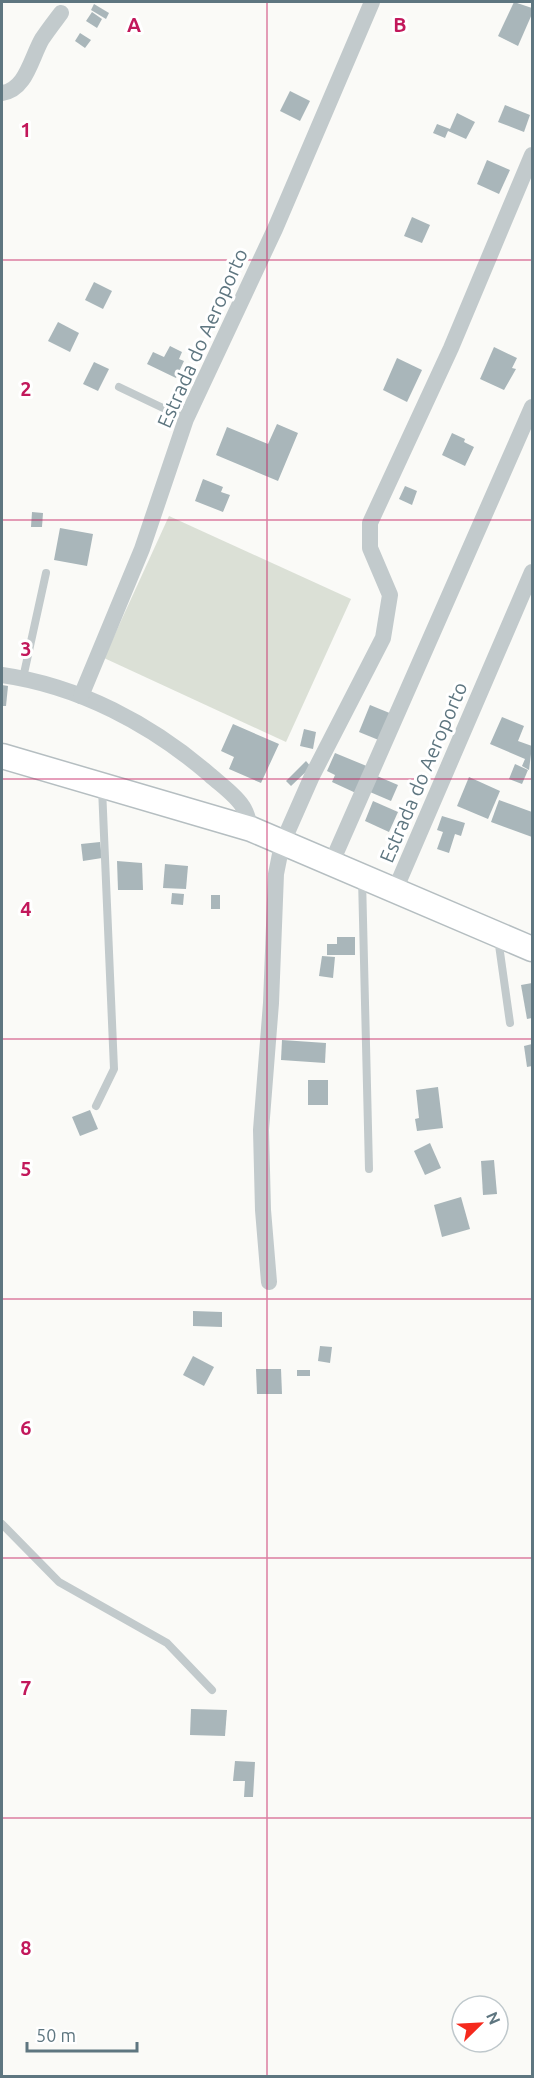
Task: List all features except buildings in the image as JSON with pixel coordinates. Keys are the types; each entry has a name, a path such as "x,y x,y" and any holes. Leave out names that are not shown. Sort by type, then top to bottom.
{"main road":[{"path":"2,756 251,829 532,949"}],"street":[{"name":"Estrada do Aeroporto","path":"81,696 142,549 186,418 275,229 372,2"},
{"path":"2,93 10,92 20,84 42,39 61,13"},
{"path":"269,1282 263,1210 261,1130 271,1003 276,874 282,844 312,776 383,638 390,595 370,548 370,523 451,348 532,155"},
{"path":"331,864 532,407"},
{"name":"Estrada do Aeroporto","path":"395,890 532,572"},
{"path":"2,675 50,684 81,696 158,736 199,766 243,807 251,829"}],"lane":[{"path":"119,387 186,418"},
{"path":"23,678 46,573"},
{"path":"96,1107 114,1069 102,784"},
{"path":"362,877 369,1168"},
{"path":"497,934 510,1023"},
{"path":"2,1524 59,1582 167,1643 212,1690"}],"shaded area":[{"path":"169,516 351,599 286,742 104,658"}]}
